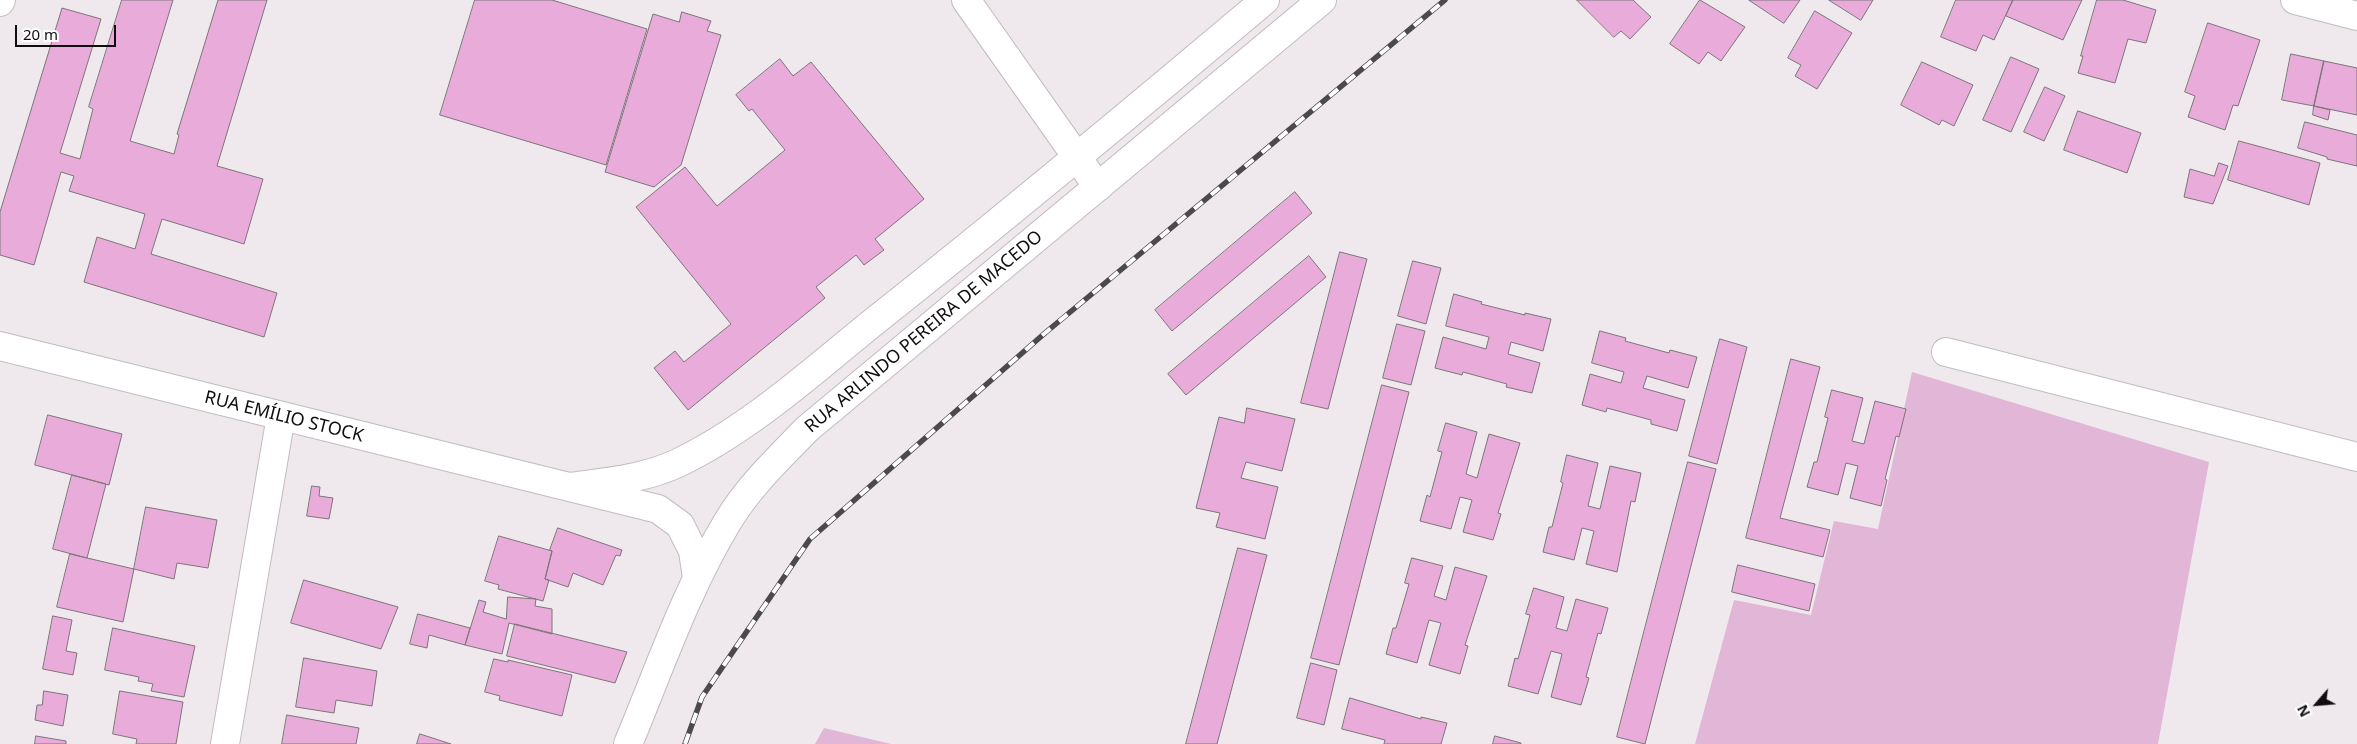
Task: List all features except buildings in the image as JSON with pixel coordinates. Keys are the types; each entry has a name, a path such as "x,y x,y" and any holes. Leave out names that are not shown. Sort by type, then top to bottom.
{"main road":[{"path":"966,0 1098,187"},
{"name":"RUA ARLINDO PEREIRA DE MACEDO","path":"569,487 638,477 677,464 722,439 822,364 1012,213 1265,0"},
{"name":"RUA ARLINDO PEREIRA DE MACEDO","path":"628,744 698,578 728,521 756,481 807,429 1322,0"},
{"path":"2295,0 2357,16"},
{"name":"RUA EMÍLIO STOCK","path":"0,346 658,508 680,525 693,551 698,578"},
{"path":"1946,352 2357,457"},
{"path":"225,744 281,416"}],"shaded area":[{"path":"1912,372 2209,462 2158,744 1695,744 1734,600 1811,615 1834,521 1878,529"},
{"path":"824,728 891,744 815,744"}],"railway":[{"path":"685,744 702,697 810,539 1045,333 1445,0"}]}
